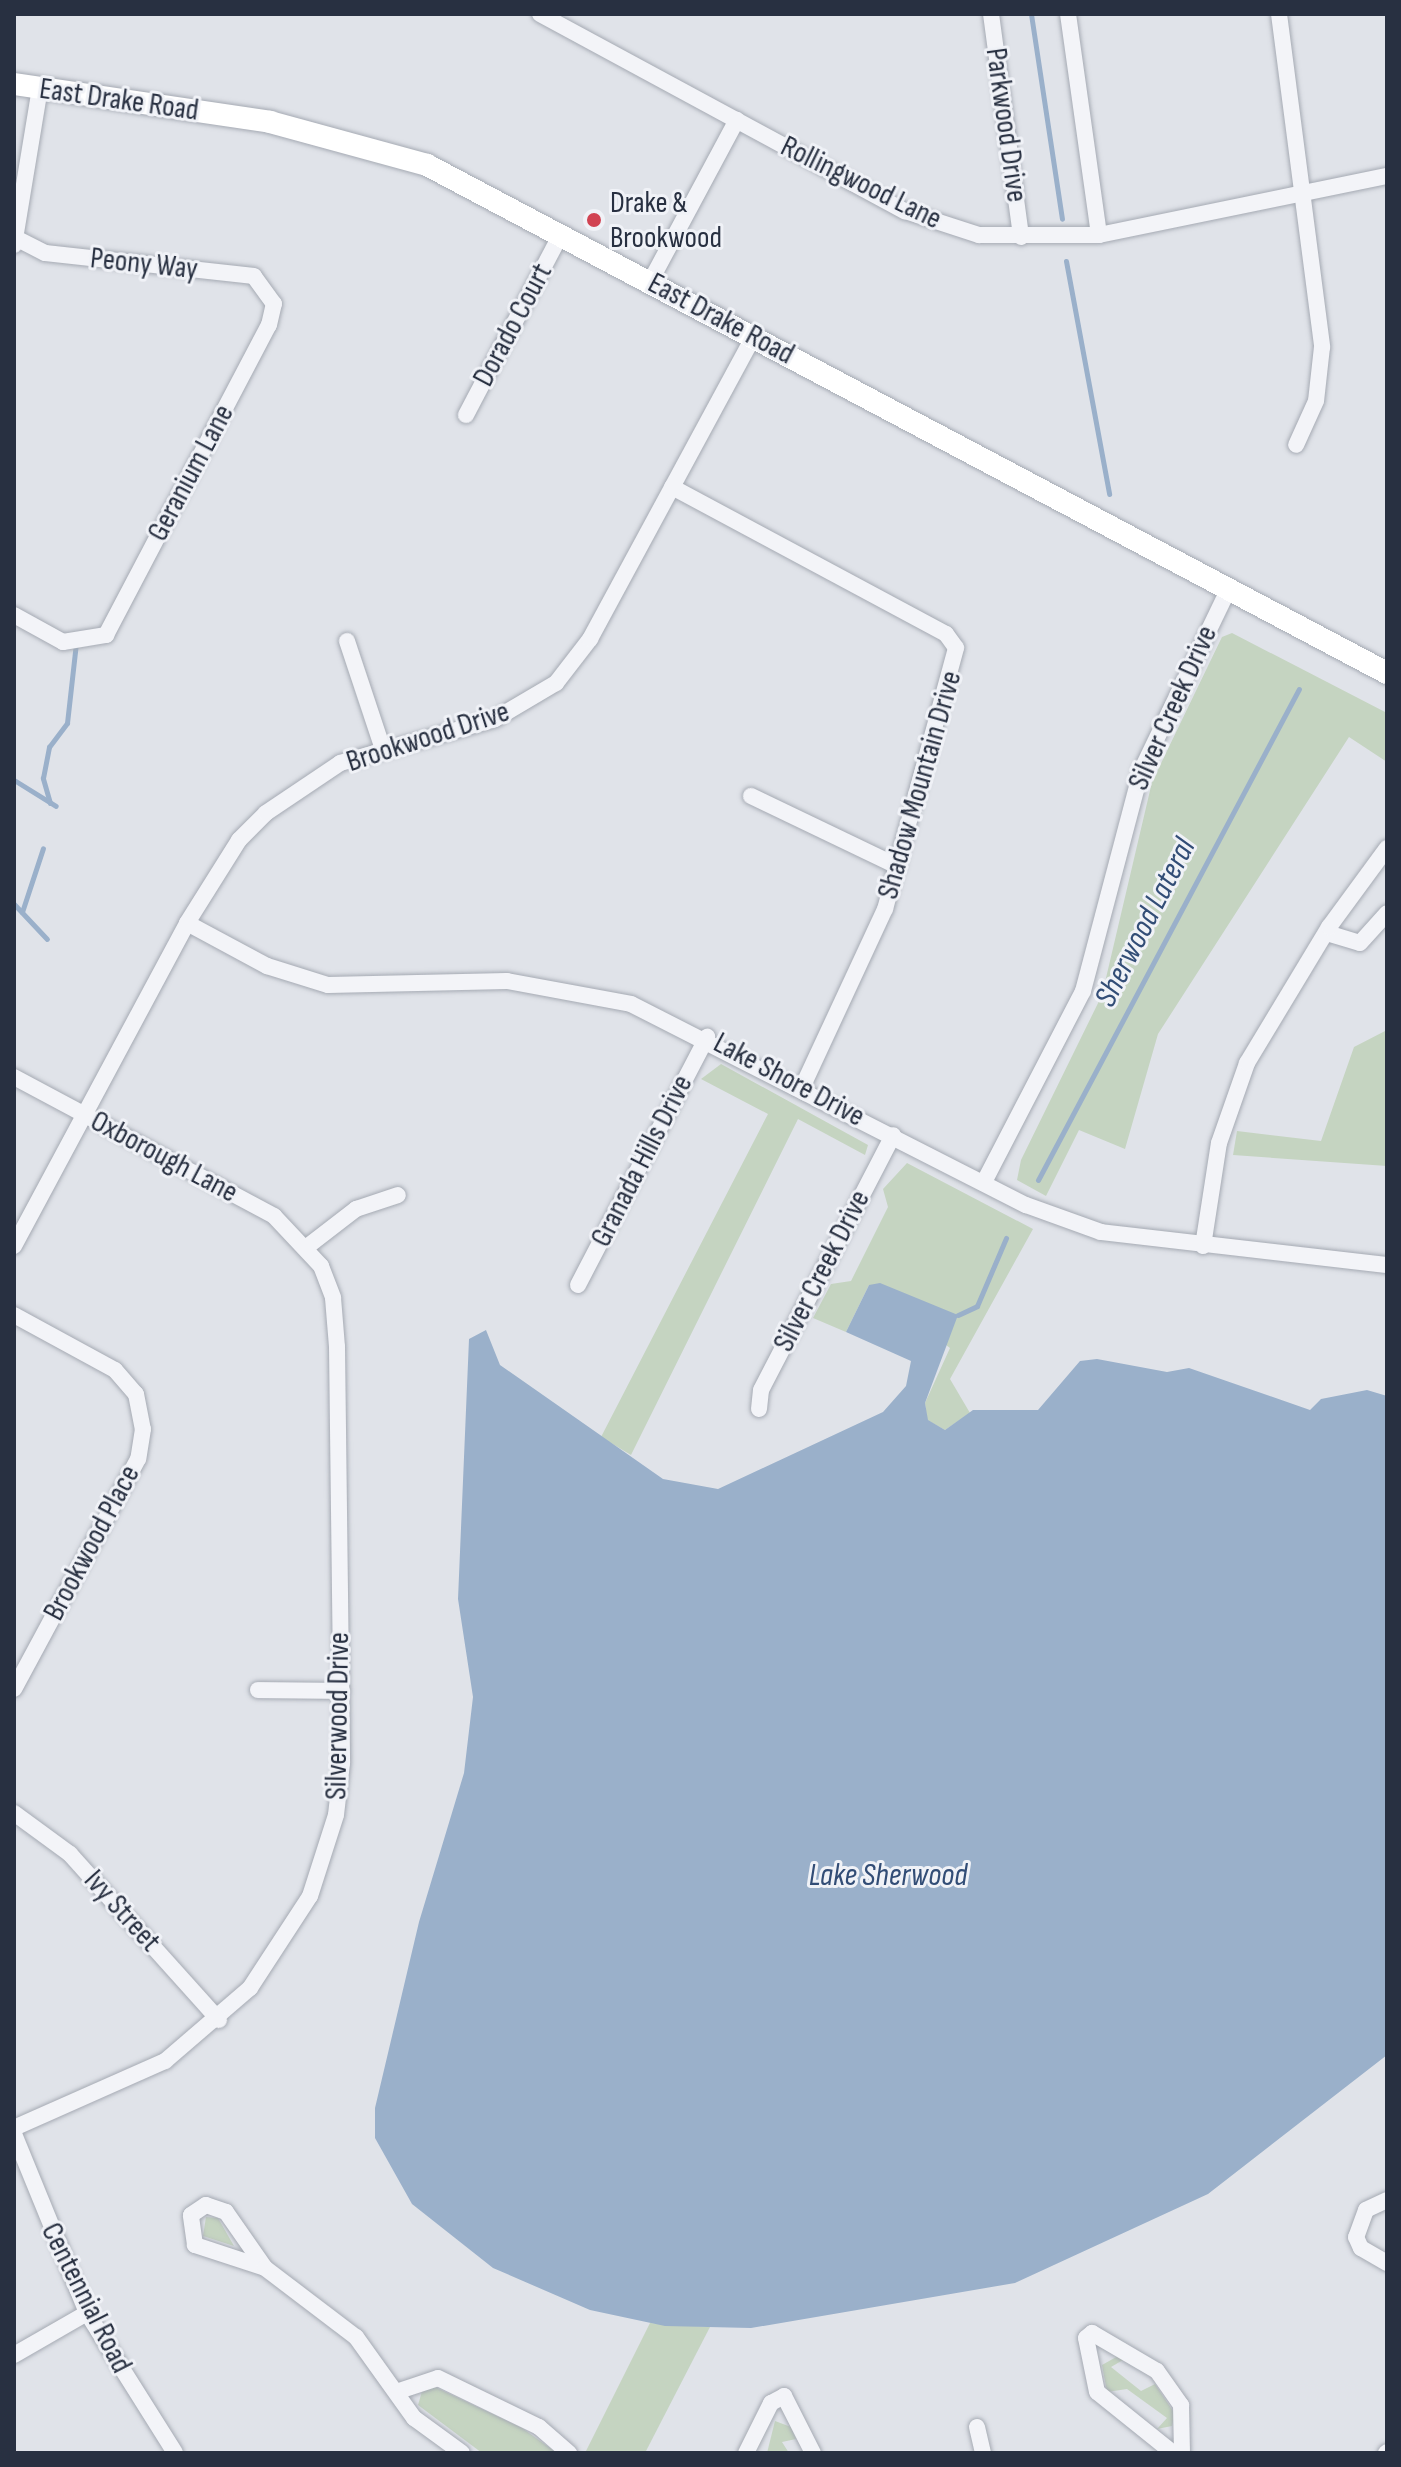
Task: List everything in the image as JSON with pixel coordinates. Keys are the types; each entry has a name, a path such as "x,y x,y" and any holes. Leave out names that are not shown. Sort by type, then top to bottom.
{"main road":[{"name":"East Drake Road","path":"14,84 270,122 375,147 561,234 1387,673"}],"street":[{"name":"Rollingwood Lane","path":"540,14 905,211 979,235 1099,235 1387,176"},
{"name":"Parkwood Drive","path":"991,14 1021,237"},
{"path":"1068,14 1099,235"},
{"path":"1279,14 1322,347 1316,401 1296,445"},
{"path":"16,242 40,88"},
{"path":"650,282 737,120"},
{"name":"Dorado Court","path":"466,415 561,234"},
{"name":"Peony Way","path":"16,242 45,253 254,276 269,288"},
{"name":"Geranium Lane","path":"14,615 63,642 85,643 106,635 269,325 269,288"},
{"name":"Brookwood Drive","path":"14,1246 216,871 266,813 340,763 382,746 495,719 556,683 590,639 754,336"},
{"name":"Shadow Mountain Drive","path":"672,487 951,638 955,671 897,866 858,980 802,1088"},
{"name":"Silver Creek Drive","path":"984,1182 1083,991 1141,771 1228,590"},
{"path":"347,641 382,746"},
{"path":"751,796 897,866"},
{"path":"1203,1246 1233,1098 1264,1029 1387,848"},
{"path":"1327,933 1360,943 1387,913"},
{"name":"Lake Shore Drive","path":"187,923 299,979 356,987 550,986 631,1004 707,1037 984,1182 1101,1232 1387,1265"},
{"name":"Granada Hills Drive","path":"578,1285 707,1037"},
{"name":"Oxborough Lane","path":"14,1077 274,1216 308,1246"},
{"name":"Silver Creek Drive","path":"759,1409 761,1390 893,1135"},
{"path":"308,1246 356,1209 398,1195"},
{"name":"Silverwood Drive","path":"14,2131 155,2067 219,2020 274,1958 310,1896 336,1815 342,1691 335,1322 333,1298 308,1246"},
{"name":"Brookwood Place","path":"14,1315 115,1370 136,1394 143,1429 138,1459 14,1689"},
{"path":"258,1690 342,1691"},
{"name":"Ivy Street","path":"14,1813 70,1854 219,2020"},
{"name":"Centennial Road","path":"14,2131 87,2313 175,2453"},
{"path":"1387,2200 1366,2210 1356,2228 1361,2248 1387,2263"},
{"path":"265,2268 195,2245 191,2215 206,2205 226,2212 265,2268 356,2337 414,2418 462,2453"},
{"path":"14,2355 87,2313"},
{"path":"1173,2453 1097,2392 1086,2338 1092,2333 1157,2371 1181,2405 1182,2453"},
{"path":"396,2392 438,2378 539,2427 569,2453"},
{"path":"746,2453 771,2403 784,2396 813,2453"},
{"path":"977,2427 983,2453"}],"green space":[{"path":"1232,633 1387,713 1387,762 1349,737 1158,1034 1125,1149 1079,1130 1046,1196 1017,1180 1021,1160 1102,995 1152,782 1222,637"},
{"path":"1387,1030 1387,1166 1233,1155 1237,1131 1321,1141 1354,1047"},
{"path":"721,1064 868,1145 865,1155 798,1119 631,1455 601,1437 768,1114 701,1079"},
{"path":"907,1163 1033,1229 950,1379 970,1413 945,1430 927,1420 925,1403 950,1348 869,1285 846,1332 813,1318 831,1284 851,1281 888,1207 883,1189"},
{"path":"206,2217 218,2218 234,2246 203,2236"},
{"path":"650,2323 710,2327 645,2453 585,2453"},
{"path":"1118,2356 1123,2360 1111,2367 1141,2391 1155,2384 1175,2414 1172,2426 1157,2429 1167,2418 1127,2389 1107,2392 1102,2365"},
{"path":"435,2387 522,2428 557,2453 482,2453 418,2405 423,2388"},
{"path":"775,2421 791,2427 796,2439 782,2442 789,2453 767,2453"}],"water":[{"name":"Lake Sherwood","path":"880,1283 958,1315 925,1403 928,1420 945,1430 973,1410 1038,1410 1080,1361 1097,1359 1167,1372 1189,1368 1310,1410 1321,1399 1367,1390 1387,1396 1387,2055 1208,2194 1015,2283 751,2328 665,2326 590,2310 493,2268 412,2204 375,2138 375,2108 419,1922 464,1773 473,1697 458,1599 469,1339 486,1330 500,1365 663,1479 718,1489 883,1412 906,1386 911,1361 846,1332 869,1285"}],"waterway":[{"name":"Sherwood Lateral","path":"1031,14 1062,219"},
{"name":"Sherwood Lateral","path":"1066,261 1109,494"},
{"path":"50,803 43,778 49,747 67,723 76,643"},
{"name":"Sherwood Lateral","path":"1038,1180 1299,689"},
{"path":"14,780 56,806"},
{"path":"22,912 43,848"},
{"path":"14,904 47,939"},
{"name":"Sherwood Lateral","path":"958,1315 977,1306 1006,1238"}],"place":[{"name":"Drake & Brookwood","path":"594,220"}]}
